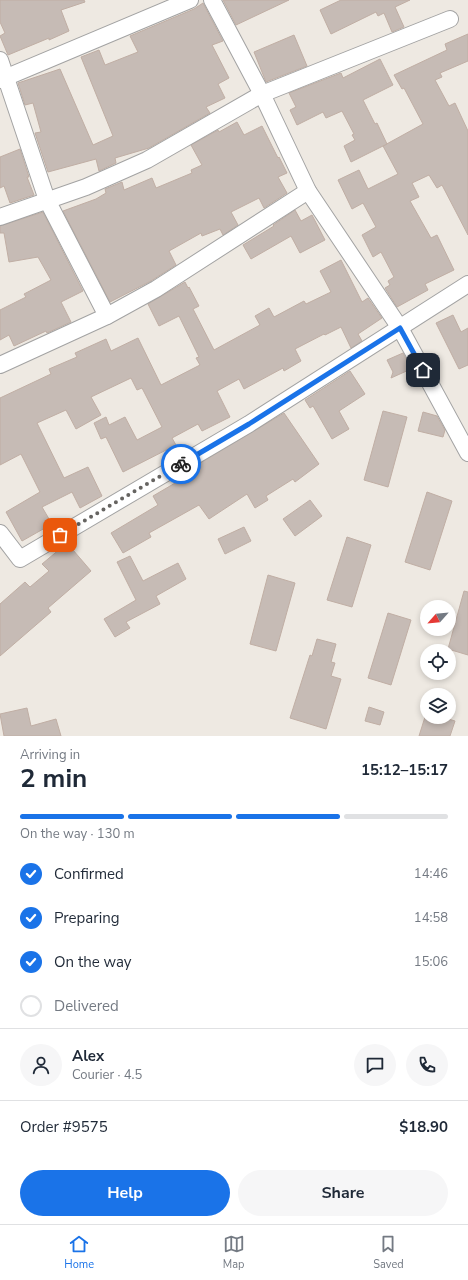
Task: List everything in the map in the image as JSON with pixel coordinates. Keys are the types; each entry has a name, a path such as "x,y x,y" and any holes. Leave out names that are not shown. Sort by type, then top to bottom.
{"street":[{"path":"3,79 190,0"},
{"path":"212,0 262,94 308,191 400,328 468,453"},
{"path":"0,217 86,187 147,160 262,94 450,20"},
{"path":"0,60 3,79 46,200 107,316"},
{"path":"0,365 107,316 156,289 308,191"},
{"path":"0,533 20,559 249,424 468,284"}],"building":[{"path":"0,0 84,0 85,2 61,10 69,31 8,55 0,36 5,33 0,22"},
{"path":"223,0 289,0 236,25"},
{"path":"341,0 410,0 395,7 404,27 392,32 384,13 378,16 376,12 331,34 320,10"},
{"path":"203,3 223,41 212,45 229,78 218,84 225,98 206,107 210,113 149,148 115,158 116,163 99,171 96,159 48,172 35,133 41,132 33,103 25,105 18,83 60,69 93,145 113,136 81,57 99,50 105,65 138,52 130,36 194,9"},
{"path":"468,34 468,61 440,73 442,77 435,80 449,106 455,103 468,131 468,235 442,185 437,188 429,175 412,183 419,197 410,201 431,238 437,235 454,270 425,284 428,290 397,307 385,288 390,285 388,281 394,277 381,252 373,257 362,235 376,227 363,203 352,209 338,180 359,170 368,189 398,174 383,146 423,124 404,88 402,89 394,75 447,50 445,44"},
{"path":"294,35 307,66 266,82 254,52"},
{"path":"380,59 393,85 363,100 375,124 377,123 387,144 351,162 344,146 355,140 352,135 354,134 342,111 326,118 323,112 297,125 290,110 296,107 289,93 341,73 343,78"},
{"path":"237,122 244,135 262,126 287,173 278,177 287,193 264,208 259,198 231,212 238,225 223,235 220,229 202,236 201,233 169,251 176,265 151,281 110,302 63,211 96,199 106,193 105,189 122,182 124,190 152,178 156,188 192,173 191,170 202,165 191,145 218,130 219,132"},
{"path":"20,149 29,177 27,177 34,195 10,203 4,186 0,188 0,157"},
{"path":"295,210 301,221 312,215 325,240 300,253 291,236 251,259 243,245 274,226 273,225"},
{"path":"43,212 83,291 61,302 71,322 47,333 46,331 14,346 9,335 0,340 0,310 26,297 24,294 51,280 38,257 9,262 4,233 0,233 0,226"},
{"path":"341,260 362,302 368,298 382,318 358,334 362,341 351,348 341,327 295,349 301,361 284,371 283,368 244,389 239,379 217,391 230,417 202,431 198,424 172,438 176,445 123,472 106,437 101,439 94,423 106,417 109,425 125,417 137,440 162,427 142,388 137,390 131,378 91,397 101,415 76,429 66,410 37,423 64,478 88,467 102,496 80,508 72,492 42,507 52,524 22,541 6,512 40,492 21,454 0,465 0,398 51,374 49,369 77,357 75,353 106,339 111,351 138,338 161,385 200,365 196,358 199,357 179,316 159,326 148,304 185,282 199,306 193,309 214,350 260,325 255,316 269,308 274,317 304,301 306,304 331,292 320,271"},
{"path":"453,315 461,332 468,328 468,365 459,369 436,323"},
{"path":"403,353 411,369 391,378 393,372 387,360"},
{"path":"350,371 365,394 339,411 349,429 332,439 313,406 310,408 305,400"},
{"path":"383,411 407,417 388,487 364,480"},
{"path":"423,412 437,416 445,430 443,437 418,431"},
{"path":"284,413 319,464 295,482 293,479 266,496 268,500 255,508 247,494 209,519 199,505 149,533 151,537 123,553 111,533 158,505 153,496 182,479 180,476 187,471"},
{"path":"427,492 452,501 430,570 405,562"},
{"path":"310,500 322,516 295,536 283,519"},
{"path":"244,527 251,541 225,554 218,539"},
{"path":"347,537 371,545 352,607 327,600"},
{"path":"67,543 91,571 48,608 51,612 0,656 0,604 25,582 30,587 49,571 42,564"},
{"path":"130,556 143,581 178,563 186,579 156,596 160,604 126,622 130,628 115,637 104,619 136,600 117,562"},
{"path":"268,575 295,583 276,651 250,644"},
{"path":"464,591 468,592 468,655 456,651 456,644 449,644 452,636 456,636 456,620"},
{"path":"388,613 411,620 391,685 368,678"},
{"path":"317,639 336,644 331,662 335,663 331,676 341,679 326,729 290,718 310,655 312,656"},
{"path":"369,707 384,712 380,725 365,721"},
{"path":"27,708 31,726 56,719 61,736 4,736 0,714"},
{"path":"423,724 454,724 450,736 419,736"}],"way so far":[{"path":"60,535 181,464"}],"route":[{"path":"181,464 249,424 400,328 423,370"}]}
